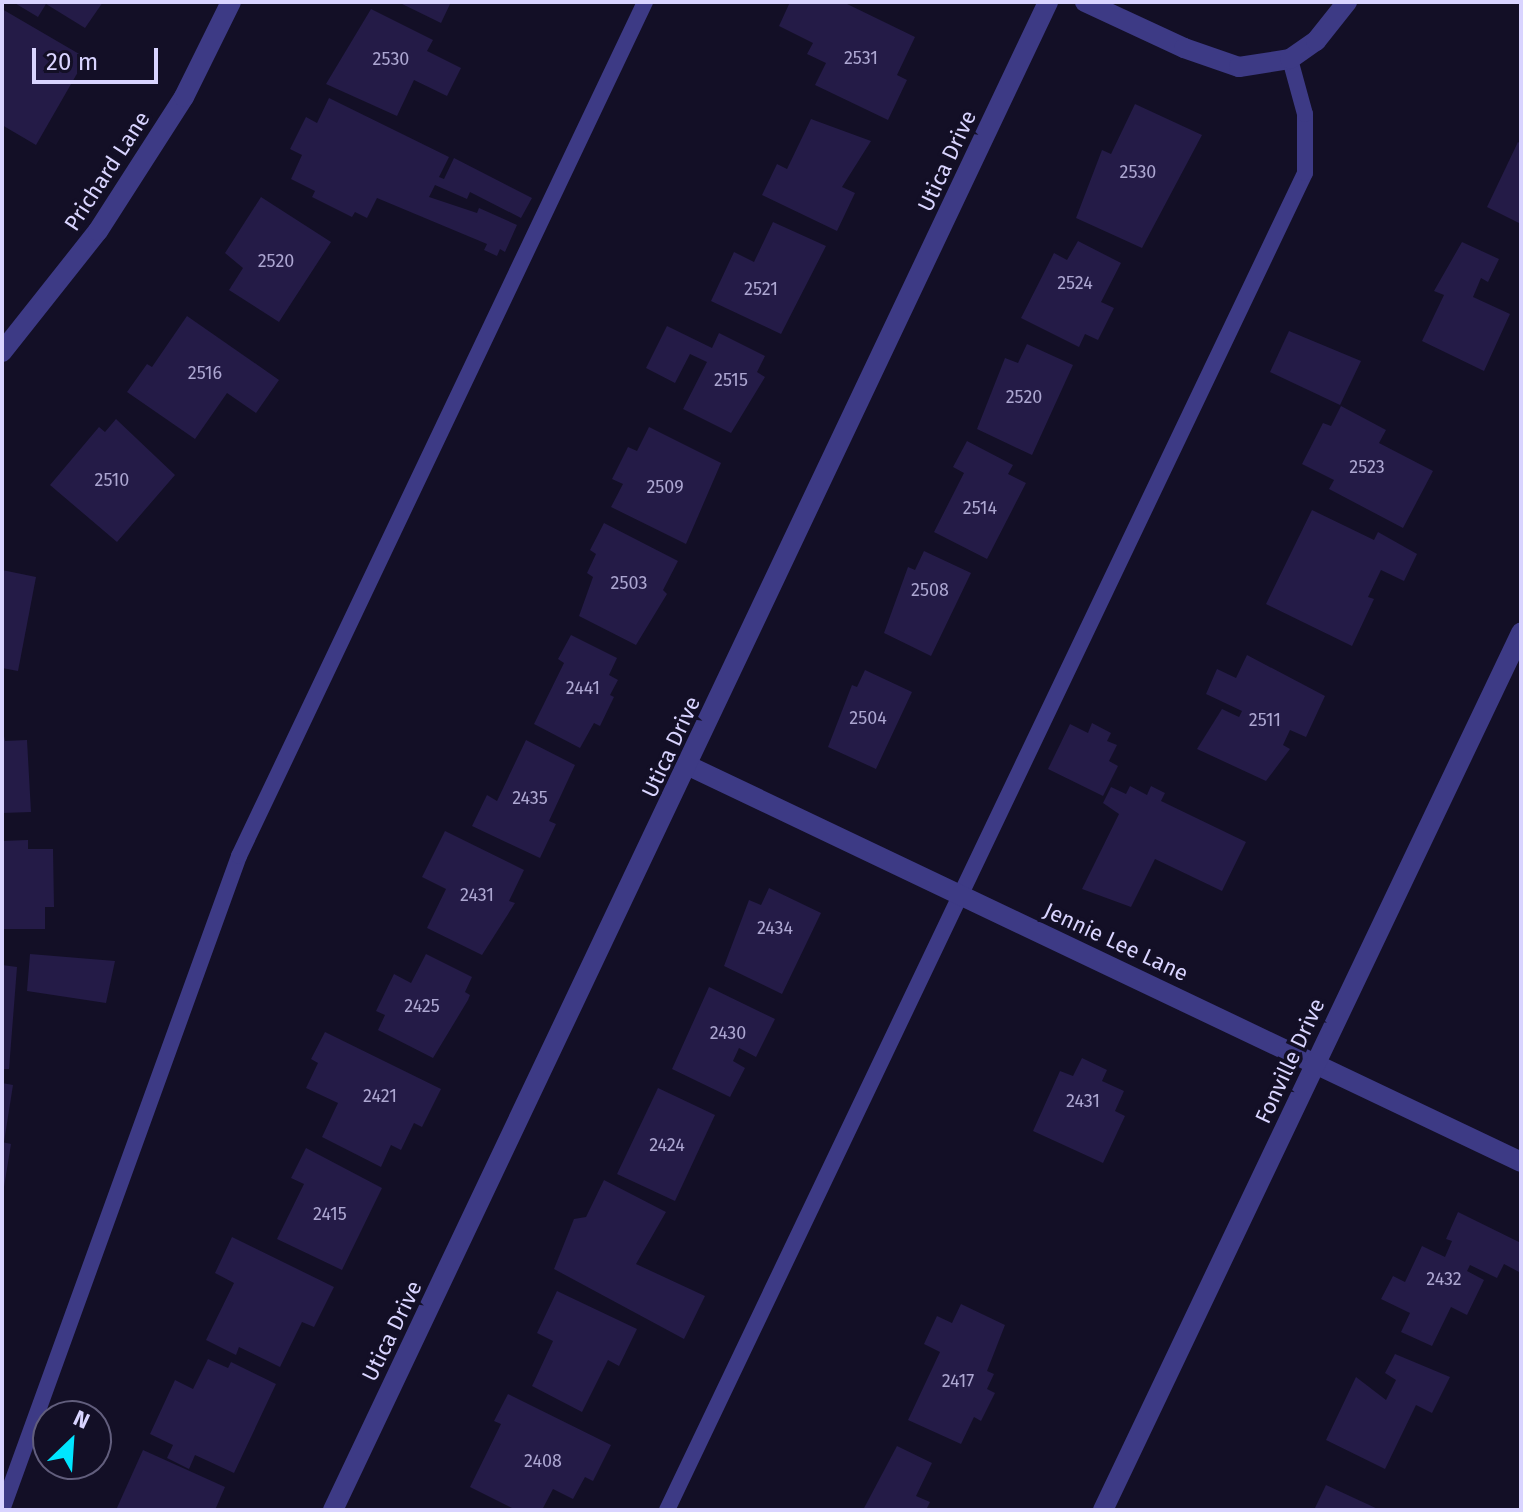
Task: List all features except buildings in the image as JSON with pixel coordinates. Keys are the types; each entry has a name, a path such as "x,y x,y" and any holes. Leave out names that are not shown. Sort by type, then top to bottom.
{"street":[{"name":"Prichard Lane","path":"2,352 98,231 184,97 231,2"},
{"name":"Utica Drive","path":"333,1510 689,766 1048,2"},
{"path":"1085,2 1184,48 1239,67 1290,59 1344,8"},
{"name":"Fonville Drive","path":"1103,1510 1521,633"},
{"name":"Jennie Lee Lane","path":"689,766 1521,1162"}],"lane":[{"path":"2,1510 239,856 645,2"},
{"path":"667,1510 958,894 1305,173 1305,114 1290,59"}]}
